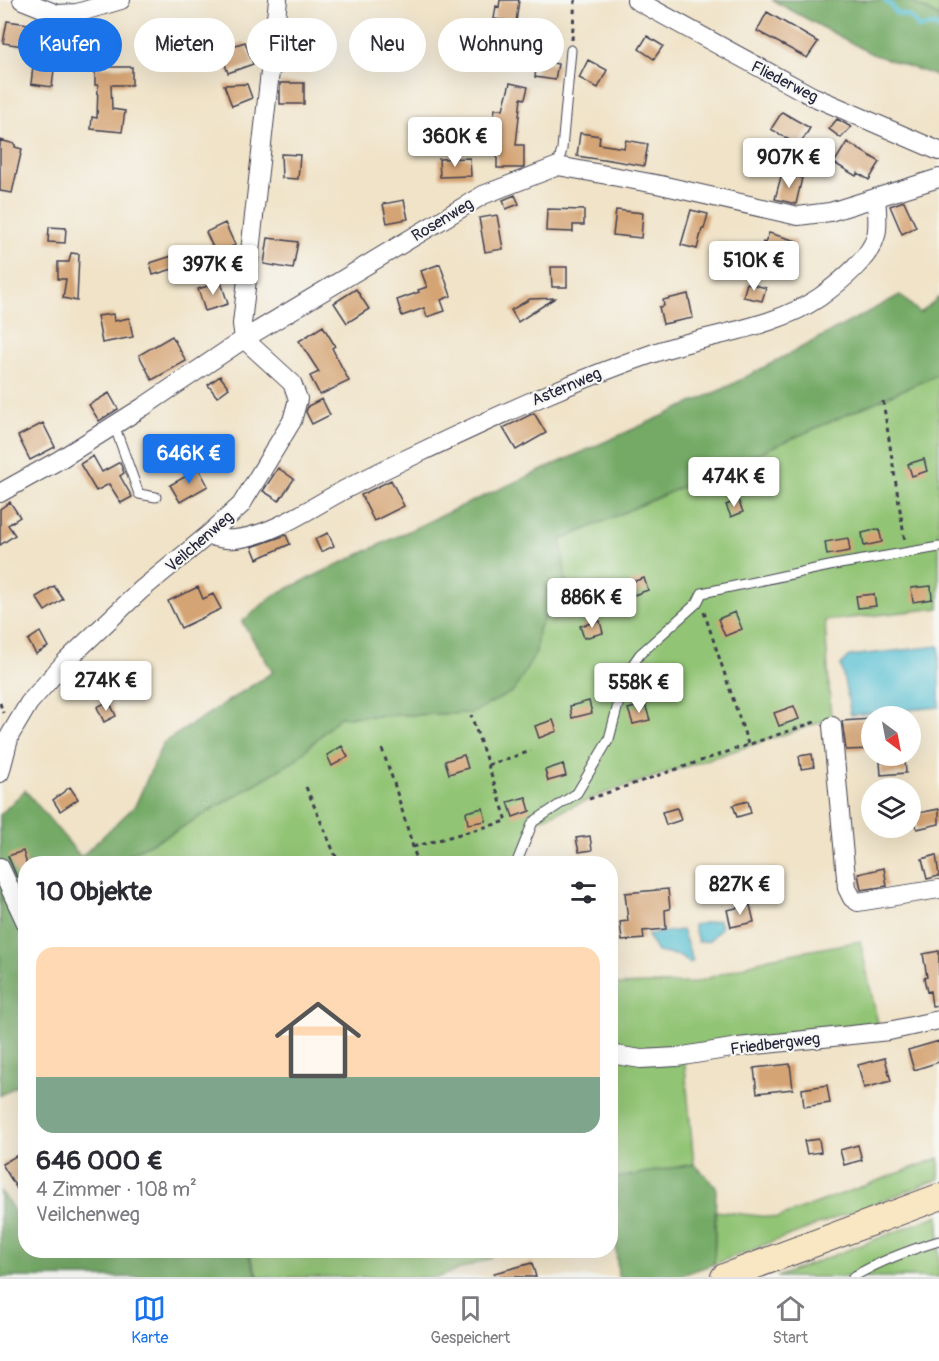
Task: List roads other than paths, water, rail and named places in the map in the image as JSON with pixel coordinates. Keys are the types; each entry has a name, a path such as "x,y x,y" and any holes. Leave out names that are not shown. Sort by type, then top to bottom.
{"main road":[{"path":"731,1276 939,1197"}],"street":[{"path":"22,0 57,14 77,13 121,0"},
{"path":"244,339 242,324 278,0"},
{"name":"Fliederweg","path":"636,0 812,96 939,151"},
{"path":"558,166 661,185 798,216 830,212 939,178"},
{"name":"Rosenweg","path":"0,492 58,460 244,339 483,195 558,166"},
{"name":"Asternweg","path":"208,535 220,539 235,539 259,534 368,477 529,401 665,349 753,327 787,315 818,298 847,276 870,250 878,231 876,198"},
{"name":"Veilchenweg","path":"0,773 10,735 29,703 57,670 141,590 241,505 292,421 298,399 292,383 244,339"},
{"path":"832,726 848,888 852,898 858,902 939,889"},
{"path":"0,867 18,906"},
{"name":"Friedbergweg","path":"618,1055 642,1059 677,1057 738,1047 889,1030 939,1020"}],"lane":[{"path":"558,166 562,149 571,50"},
{"path":"114,425 139,494 156,497"},
{"path":"519,856 533,822 577,793 609,739 626,674 640,654 697,603 702,593 939,547"},
{"path":"853,1277 902,1253 939,1241"}],"water":[{"path":"939,646 939,707 921,709 921,706 861,706 861,714 851,715 841,665 849,656"},
{"path":"719,920 721,928 709,941 698,942 693,925"},
{"path":"682,930 693,961 690,963 680,956 657,952 647,934"}],"waterway":[{"path":"884,0 896,13 912,19 919,28 935,25 939,29"}]}
